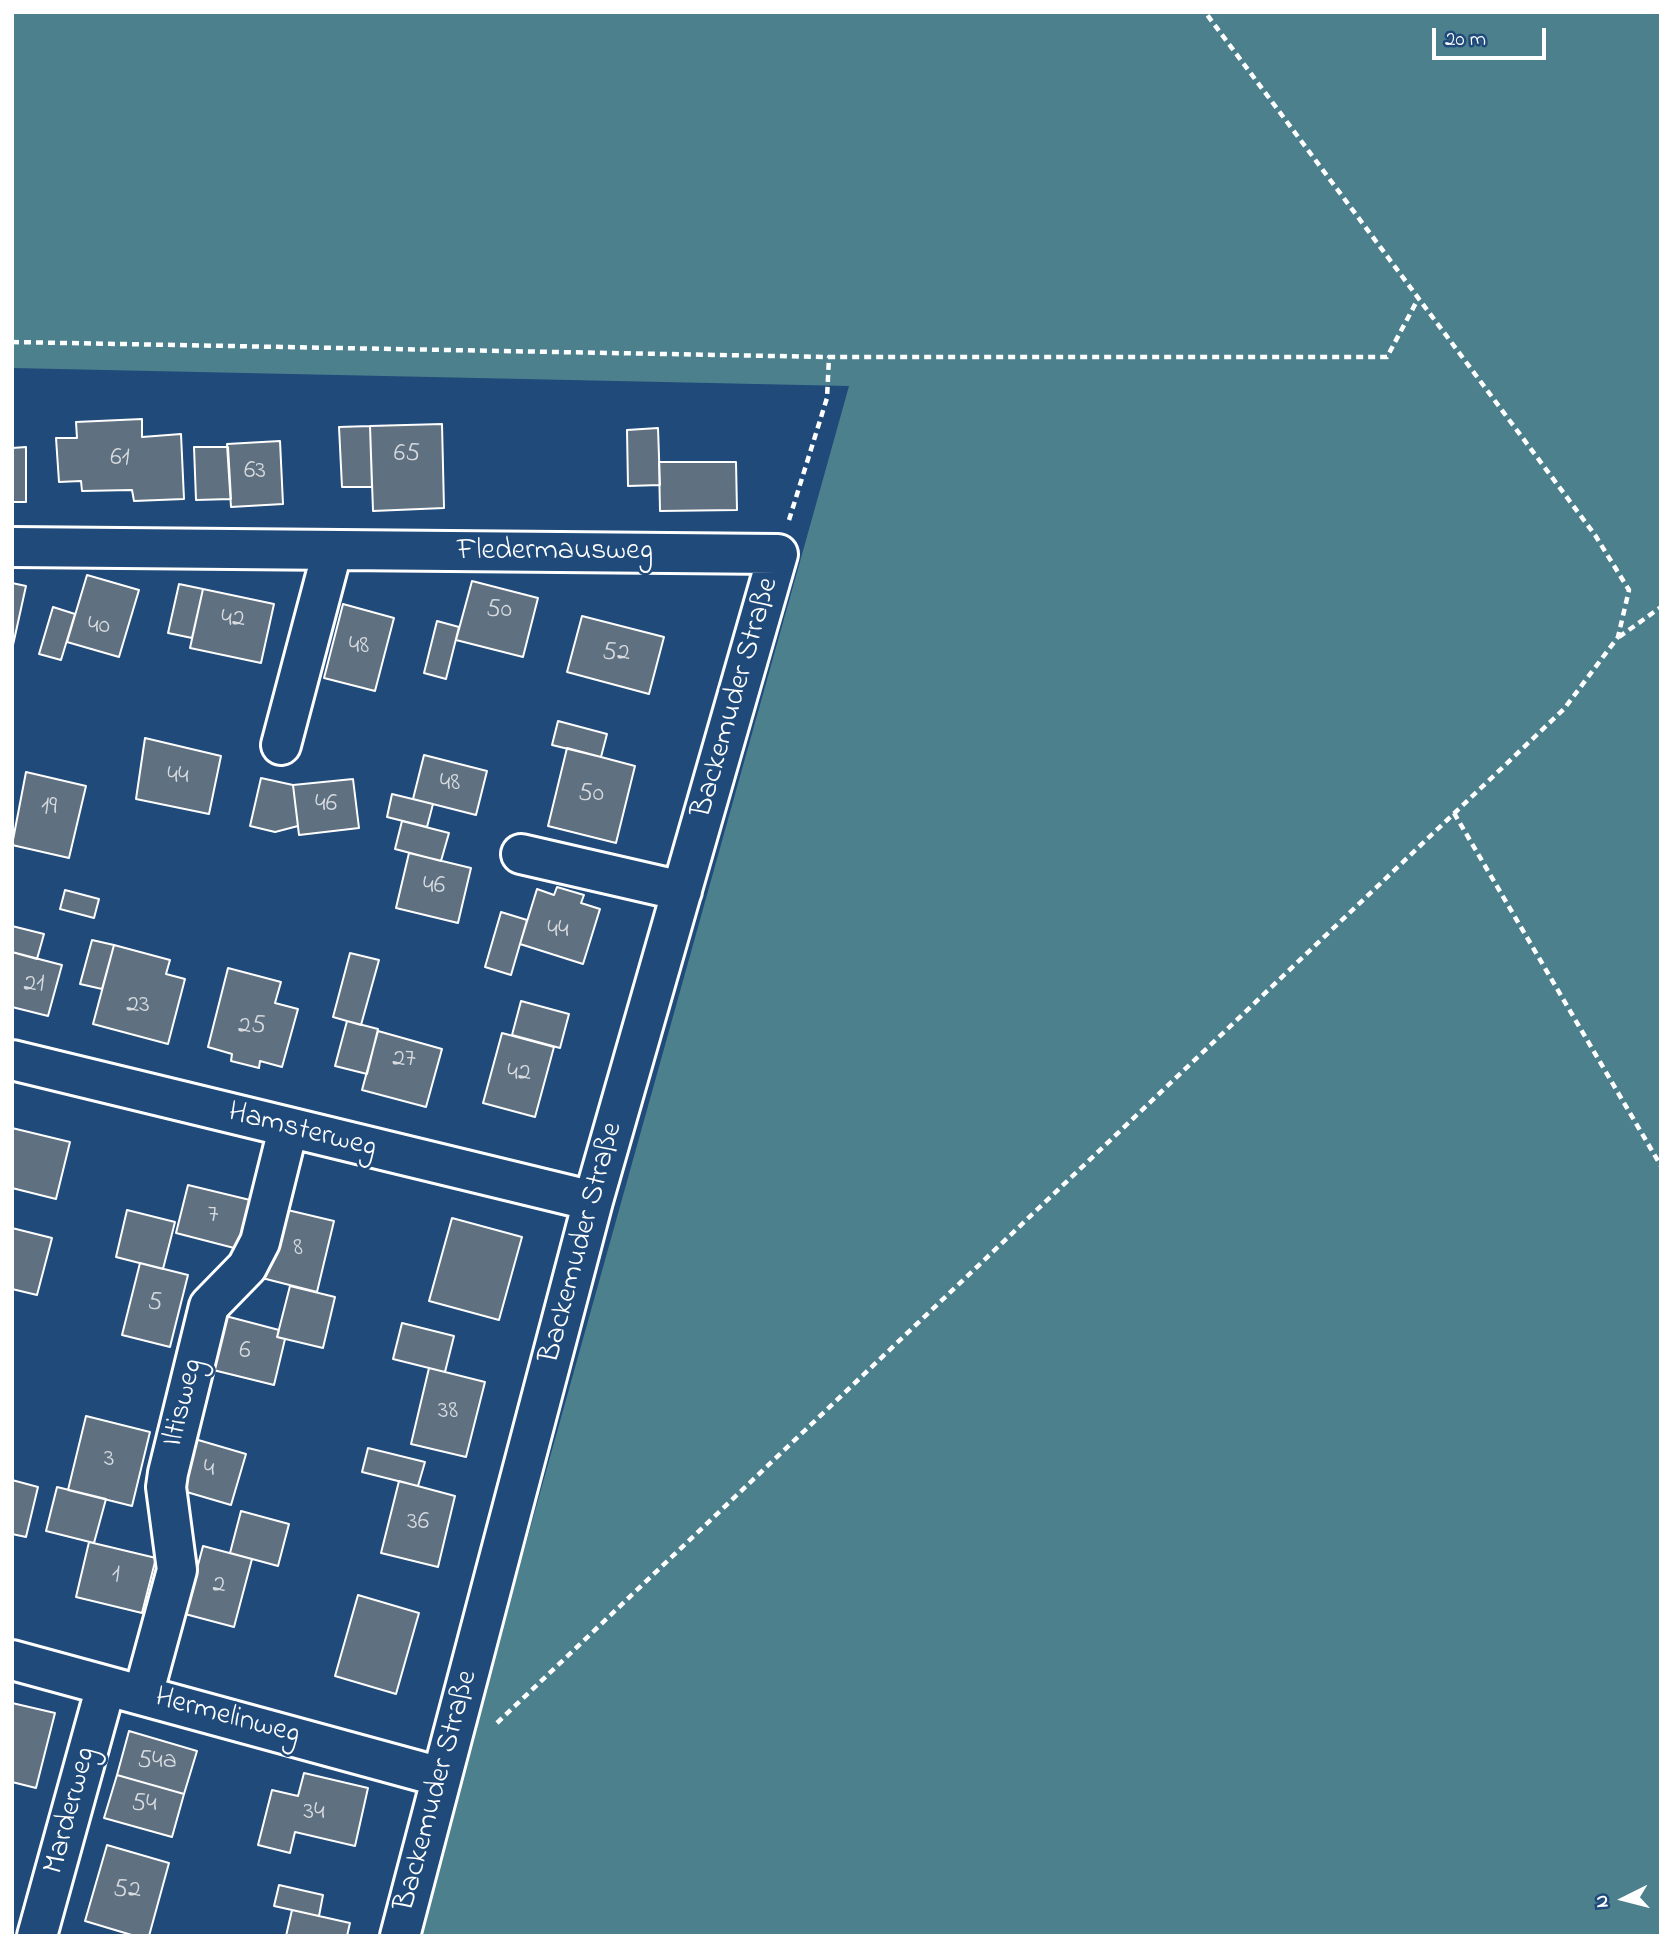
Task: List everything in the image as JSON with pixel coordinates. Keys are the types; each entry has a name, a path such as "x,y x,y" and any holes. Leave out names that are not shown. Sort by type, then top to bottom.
{"street":[{"name":"Fledermausweg","path":"12,547 778,554"},
{"path":"281,746 332,552"},
{"name":"Backemuder Straße","path":"400,1936 593,1201 778,554"},
{"path":"522,854 682,891"},
{"name":"Hamsterweg","path":"12,1060 593,1201"},
{"name":"Iltisweg","path":"144,1695 177,1570 167,1480 209,1306 247,1267 260,1242 288,1129"},
{"name":"Hermelinweg","path":"12,1660 441,1777"},
{"name":"Marderweg","path":"37,1936 106,1686"}],"path":[{"path":"1205,12 1595,536 1629,590 1618,637"},
{"path":"12,342 830,357 1387,357 1418,298"},
{"path":"778,554 827,398 830,357"},
{"path":"492,1728 1564,709 1618,637 1661,607"},
{"path":"1454,813 1661,1166"}],"green space":[{"path":"12,12 1661,12 1661,1936 421,1936 461,1776 849,386 12,368"}],"building":[{"path":"142,419 142,437 181,434 184,499 134,501 132,490 82,491 81,481 59,482 56,438 77,438 76,422"},
{"path":"442,424 444,508 373,511 370,426"},
{"path":"370,426 372,487 342,487 339,427"},
{"path":"658,428 660,485 628,486 627,430"},
{"path":"280,441 283,504 231,507 227,444"},
{"path":"26,447 26,502 12,502 12,448"},
{"path":"194,447 228,447 231,499 196,500"},
{"path":"659,462 736,462 737,510 660,511"},
{"path":"87,575 139,590 119,657 67,642"},
{"path":"472,581 538,598 523,657 456,640"},
{"path":"12,583 26,586 13,645 12,645"},
{"path":"179,584 203,589 192,638 168,633"},
{"path":"203,589 274,604 261,663 190,648"},
{"path":"343,604 394,618 375,691 324,678"},
{"path":"53,607 75,614 61,660 39,654"},
{"path":"582,616 664,637 649,694 567,672"},
{"path":"437,621 459,627 446,679 424,673"},
{"path":"558,721 607,734 601,757 552,745"},
{"path":"145,738 221,756 209,814 136,799"},
{"path":"567,748 635,766 616,843 548,826"},
{"path":"424,755 487,771 476,815 413,799"},
{"path":"26,772 86,786 69,858 12,845"},
{"path":"261,778 293,785 298,826 275,832 250,826"},
{"path":"353,779 359,828 299,835 293,785"},
{"path":"392,794 433,804 427,827 387,817"},
{"path":"402,821 449,833 441,861 395,849"},
{"path":"409,853 471,868 458,923 396,908"},
{"path":"557,887 584,895 581,903 600,909 583,964 520,944 537,889 554,895"},
{"path":"65,890 99,899 94,918 60,909"},
{"path":"501,912 527,920 511,975 485,967"},
{"path":"12,926 44,934 37,959 12,952"},
{"path":"92,940 114,945 102,989 80,984"},
{"path":"114,945 170,960 166,974 185,979 168,1044 93,1024"},
{"path":"12,952 62,965 48,1016 12,1007"},
{"path":"350,953 379,960 361,1025 333,1017"},
{"path":"228,968 281,982 275,1003 298,1009 282,1067 260,1061 259,1068 231,1061 232,1054 208,1047"},
{"path":"521,1001 569,1014 560,1048 512,1035"},
{"path":"347,1021 378,1029 367,1074 335,1066"},
{"path":"378,1031 442,1049 426,1107 362,1090"},
{"path":"502,1033 554,1047 535,1117 483,1103"},
{"path":"12,1128 70,1142 56,1199 12,1188"},
{"path":"188,1185 250,1200 238,1249 176,1233"},
{"path":"279,1208 334,1221 317,1292 262,1278"},
{"path":"127,1210 175,1222 163,1269 116,1257"},
{"path":"452,1218 522,1237 499,1320 429,1301"},
{"path":"12,1228 52,1238 37,1295 12,1289"},
{"path":"140,1263 188,1275 170,1347 122,1335"},
{"path":"290,1286 335,1297 323,1348 277,1337"},
{"path":"218,1314 279,1330 277,1337 285,1339 274,1385 205,1368"},
{"path":"402,1323 454,1336 445,1372 393,1359"},
{"path":"429,1368 485,1382 466,1457 411,1444"},
{"path":"86,1416 150,1432 132,1506 68,1490"},
{"path":"188,1437 246,1454 231,1505 173,1488"},
{"path":"368,1448 425,1462 418,1486 362,1472"},
{"path":"12,1480 38,1487 26,1537 12,1534"},
{"path":"399,1481 455,1496 438,1567 381,1553"},
{"path":"57,1487 106,1499 94,1543 46,1531"},
{"path":"241,1511 289,1524 278,1566 230,1553"},
{"path":"89,1542 156,1558 142,1613 76,1597"},
{"path":"203,1546 252,1559 234,1627 185,1614"},
{"path":"358,1595 419,1613 396,1694 335,1676"},
{"path":"12,1703 55,1713 36,1788 12,1782"},
{"path":"129,1731 197,1751 184,1794 117,1775"},
{"path":"304,1773 368,1788 355,1846 295,1832 290,1853 258,1845 272,1790 298,1796"},
{"path":"117,1775 184,1794 172,1837 104,1818"},
{"path":"107,1845 169,1863 149,1936 135,1936 85,1921"},
{"path":"279,1885 323,1895 319,1916 274,1906"},
{"path":"292,1910 350,1923 347,1936 286,1936"}]}
